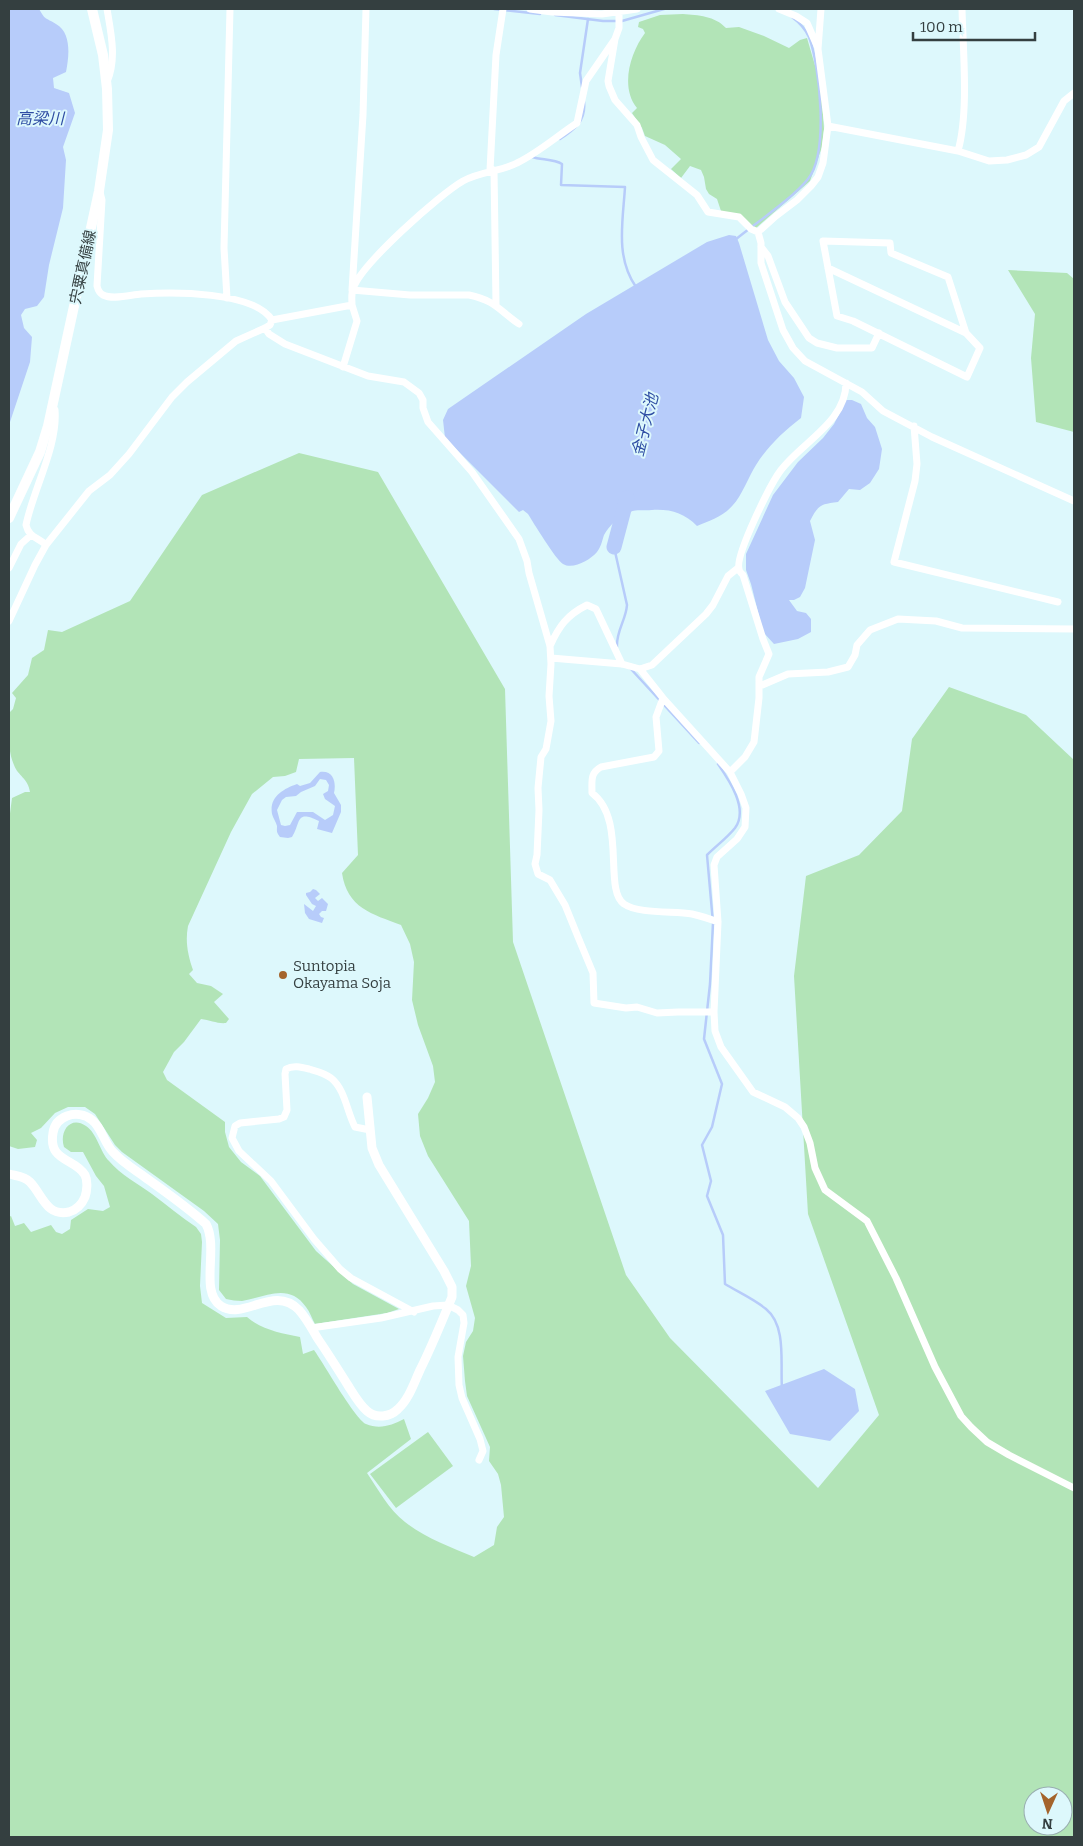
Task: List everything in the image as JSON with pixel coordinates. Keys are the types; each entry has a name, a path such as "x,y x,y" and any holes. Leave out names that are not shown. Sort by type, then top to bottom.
{"main road":[{"name":"宍粟真備線","path":"9,518 40,452 54,401 100,191 108,130 106,83 103,55 92,9"}],"street":[{"path":"106,83 111,73 112,49 107,9"},
{"path":"226,298 224,248 230,9"},
{"path":"343,367 357,321 352,305 352,290 364,115 366,9"},
{"path":"496,304 492,170 496,55 503,9"},
{"path":"530,9 602,14 637,9"},
{"path":"779,9 796,16 807,24 818,49"},
{"path":"758,232 797,200 818,177 823,163 828,126 818,49 821,9"},
{"path":"958,151 964,103 962,9"},
{"path":"619,12 619,28 615,39 608,81 615,100 637,125 653,160 689,191 697,195 708,212 739,216 751,229 758,232"},
{"path":"352,290 380,253 424,211 461,182 492,170 516,164 577,123 586,81 615,39"},
{"path":"828,126 958,151 989,161 1007,160 1026,155 1039,147 1064,101 1074,93"},
{"path":"100,191 102,200 97,278 99,292 113,297 172,293 226,298 250,303 268,314 272,320"},
{"path":"758,232 761,246 761,262 783,330 793,348 805,361 862,392 883,411 932,437 1074,502"},
{"path":"823,241 890,242 891,254 948,277 966,332 980,348 967,377 879,333 837,316 823,241"},
{"path":"761,246 768,256 776,283 785,302 809,338 817,343 837,348 872,348 879,333"},
{"path":"828,268 966,332"},
{"path":"352,290 410,295 469,295 496,304 506,315 519,324"},
{"path":"272,320 352,305"},
{"path":"9,621 46,545 89,491 110,475 129,454 172,397 187,382 236,342 270,325 272,320"},
{"path":"265,328 269,334 285,344 368,376 404,382 419,393 423,400 428,422 472,472 519,539 527,561 550,646 551,658 549,696 551,721 546,749 541,757 538,788 539,810 535,864 538,874 550,880 565,906 592,973 594,1003 626,1008 638,1007 657,1013 714,1012"},
{"path":"551,658 622,664 640,668 652,666 691,630 713,606 728,576 738,568 746,537 779,471 830,421 846,392 846,383"},
{"path":"46,545 28,532 26,525 48,456 54,428 54,401"},
{"path":"914,426 917,464 915,481 894,562 1058,602"},
{"path":"9,568 21,544 31,535"},
{"path":"730,772 745,757 754,742 760,686 759,678 769,654 743,575 738,568"},
{"path":"550,646 559,627 575,611 587,605 596,609 622,664"},
{"path":"760,686 788,674 828,672 848,667 855,655 857,645 870,630 898,619 936,620 962,628 1074,629"},
{"path":"640,668 730,772 746,808 745,827 737,839 717,857 714,865 718,922 714,1012 715,1031 721,1047 753,1092 785,1107 798,1118 804,1127 810,1143 815,1168 825,1190 867,1221 896,1278 935,1368 961,1416 987,1442 1074,1488"},
{"path":"664,698 656,717 660,751 654,757 601,767 594,771 592,792 604,805 613,836 615,858 613,875 618,897 623,903 636,908 692,914 718,922"},
{"path":"370,1130 355,1127 344,1098 331,1078 306,1068 290,1067 286,1069 285,1074 287,1110 284,1117 240,1122 235,1126 232,1138 239,1151 271,1181 314,1239 340,1269 351,1278 414,1312"},
{"path":"9,1174 23,1177 30,1182 45,1204 52,1210 60,1213 70,1212 79,1207 87,1192 85,1175 62,1159 54,1150 52,1140 54,1128 63,1118 70,1115 86,1116 98,1126 111,1150 206,1224 212,1242 210,1288 214,1300 225,1308 234,1310 278,1300 288,1302 299,1310 356,1397 368,1412 380,1417 388,1416 398,1409 408,1396 452,1297 452,1287 379,1165 372,1148 367,1097"},
{"path":"311,1328 359,1322 414,1312 433,1306 448,1306 458,1310 463,1315 464,1323 458,1357 459,1385 462,1398 480,1439 483,1451 479,1460"}],"green space":[{"path":"683,14 712,19 726,28 739,27 789,48 800,40 807,38 821,86 824,129 822,147 810,181 756,228 721,211 717,199 709,194 706,189 701,170 690,166 681,178 671,169 681,159 665,145 645,136 632,113 637,108 629,90 629,70 635,50 645,33 643,29 638,27 639,22 660,15"},
{"path":"1008,270 1067,273 1074,279 1074,432 1036,422 1031,358 1035,314"},
{"path":"299,453 378,472 505,689 513,942 626,1275 670,1338 818,1488 879,1415 808,1214 794,976 806,876 859,855 902,811 912,739 949,687 1026,715 1074,760 1074,1837 9,1837 9,1217 11,1216 15,1226 24,1223 31,1232 51,1225 56,1232 62,1234 70,1229 71,1220 88,1209 103,1211 110,1207 104,1186 96,1176 83,1152 71,1152 64,1147 63,1136 67,1127 71,1124 80,1123 90,1129 106,1157 114,1166 196,1227 201,1234 202,1242 200,1286 202,1303 226,1318 247,1317 265,1328 300,1337 303,1354 314,1350 347,1402 366,1424 381,1427 404,1419 411,1439 367,1473 384,1499 399,1517 413,1528 447,1546 474,1557 494,1545 497,1527 504,1517 498,1474 489,1461 490,1447 467,1396 465,1381 463,1356 466,1342 473,1331 475,1318 466,1286 471,1266 469,1221 428,1156 420,1136 418,1114 435,1082 433,1066 418,1025 412,1000 414,962 410,944 401,925 371,913 355,902 349,894 342,873 358,855 354,758 299,759 296,772 285,776 273,777 252,794 231,832 188,926 187,932 188,948 193,970 189,974 197,983 211,986 223,994 214,1002 229,1019 226,1023 223,1023 201,1019 174,1052 163,1072 167,1080 225,1122 225,1132 229,1147 241,1162 260,1176 316,1251 353,1284 399,1309 387,1313 315,1324 306,1307 299,1299 292,1295 276,1293 242,1301 226,1299 219,1290 220,1240 218,1224 204,1211 122,1152 115,1145 95,1114 85,1107 68,1107 55,1113 41,1128 31,1133 37,1140 35,1147 18,1149 9,1146 9,821 12,798 25,792 30,792 27,783 16,769 10,753 9,713 13,709 16,698 12,693 28,675 32,658 44,650 48,630 62,632 130,601 202,495"},
{"path":"428,1432 453,1466 396,1508 370,1474"}],"water":[{"name":"高梁川","path":"9,9 39,9 45,17 65,33 68,46 66,72 53,78 54,88 69,93 75,113 63,147 66,160 63,208 49,265 44,297 37,306 25,309 21,315 24,328 32,337 30,362 9,425"},
{"path":"729,235 736,236 739,243 768,340 779,361 794,378 804,397 801,418 766,451 736,501 721,515 697,526 682,515 671,511 638,510 626,513 604,535 594,555 581,563 567,566 550,549 528,514 523,510 519,512 445,438 443,420 448,409 586,314 707,242"},
{"path":"846,400 852,400 861,404 867,418 875,427 882,449 879,469 870,483 860,490 849,489 838,502 821,506 810,521 815,540 805,588 800,597 789,600 797,611 806,613 811,619 811,632 798,639 774,644 763,632 746,570 746,554 773,495 798,462 823,438 834,424"},
{"path":"320,772 329,773 332,776 335,786 334,793 341,805 341,812 332,833 317,829 319,821 306,816 300,819 292,837 280,837 277,833 277,826 272,814 275,798 282,791 292,786 310,783","holes":["320,779 326,780 329,785 328,791 323,794 325,799 335,806 333,815 325,820 313,812 297,812 290,825 281,825 277,810 282,800 286,797 296,796 315,786"]},
{"path":"313,889 320,894 315,898 318,901 322,898 328,904 326,911 322,911 319,914 324,918 322,923 309,919 305,913 304,904 313,911 316,906 312,904 306,895 306,893"},
{"path":"824,1369 855,1389 859,1411 830,1441 790,1434 765,1391"}],"waterway":[{"path":"494,9 540,14"},
{"path":"555,15 603,21 622,21 664,9"},
{"path":"735,240 801,187 815,167 819,150 820,130 819,88 816,68 809,37 802,26 792,17"},
{"path":"582,87 580,73 588,19"},
{"path":"560,139 570,132 581,120 584,102"},
{"path":"533,157 562,164 561,185 625,187 622,226 623,251 625,264 636,287"},
{"name":"金子大池","path":"614,547 627,498"},
{"path":"614,547 627,605 618,636 617,647"},
{"path":"630,668 699,743"},
{"path":"718,764 732,786 740,812 735,828 707,855 713,923 710,984 704,1039 722,1084 712,1127 702,1145 711,1181 707,1196 723,1235 725,1284 766,1309 773,1316 777,1325 781,1346 782,1388"}],"place":[{"name":"Suntopia Okayama Soja","path":"283,975"}]}
